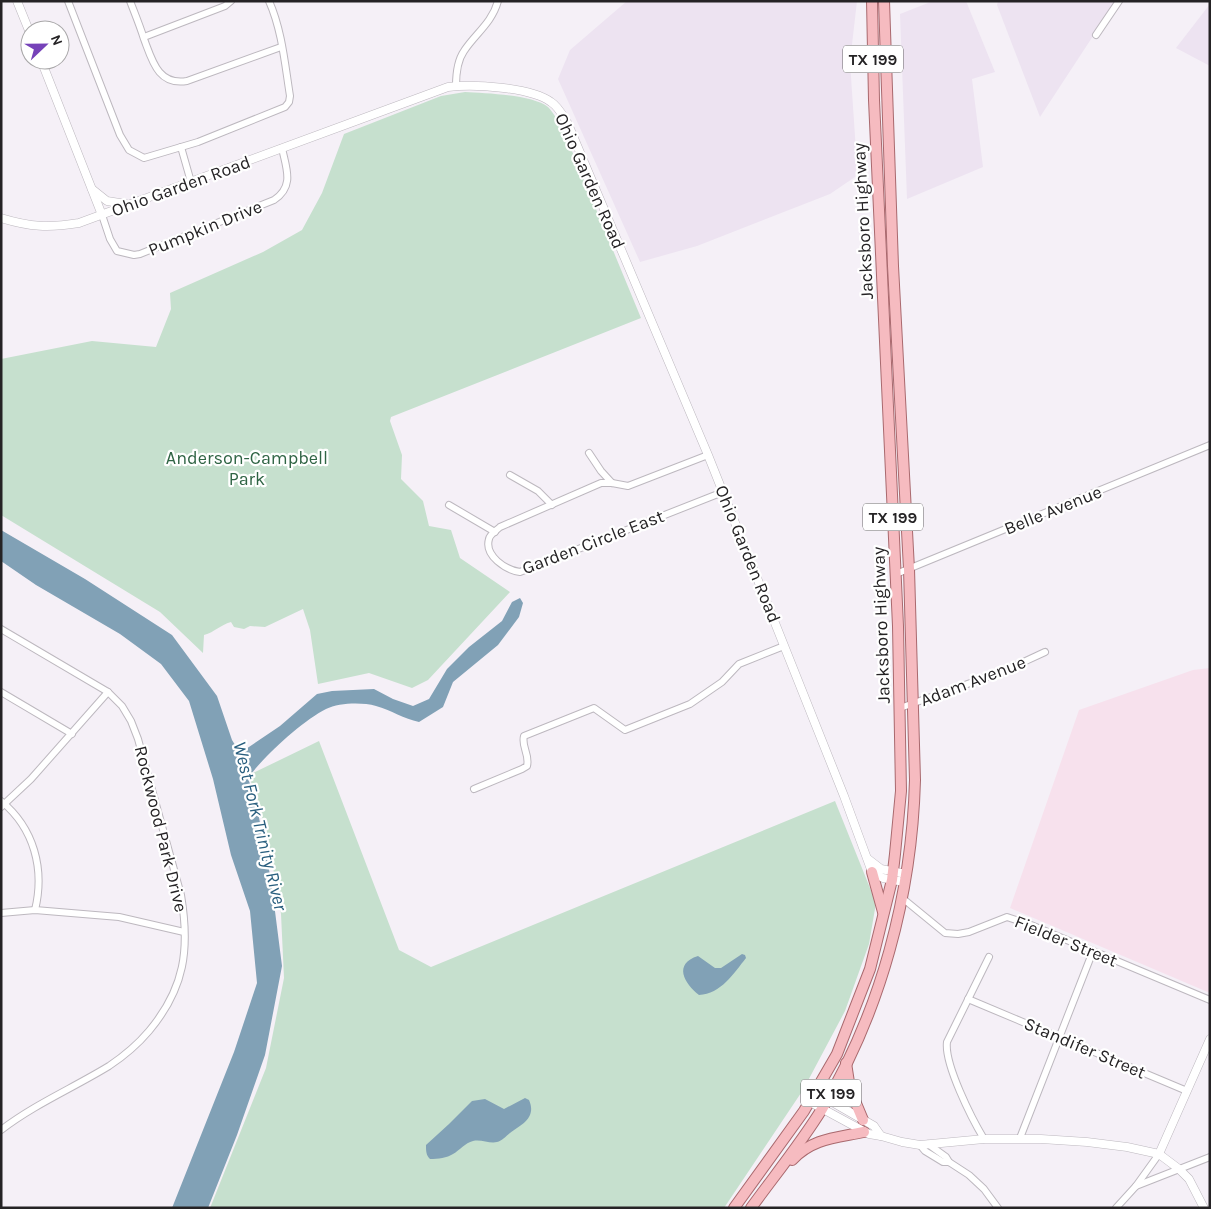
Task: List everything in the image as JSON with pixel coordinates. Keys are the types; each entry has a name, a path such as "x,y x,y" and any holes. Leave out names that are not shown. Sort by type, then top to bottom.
{"main road":[{"name":"Jacksboro Highway","path":"734,1208 810,1102 837,1054 870,969 892,876 901,791 900,708 896,574 874,110 872,1"},
{"name":"Jacksboro Highway","path":"751,1208 822,1108 846,1063 872,1004 895,928 905,878 914,812 915,780 909,569 900,400 884,1"},
{"path":"874,110 888,110"},
{"path":"887,400 900,400"},
{"path":"872,872 882,904 883,915"},
{"path":"846,1063 850,1088 863,1120"},
{"path":"768,1184 798,1153 809,1146 833,1138 864,1132"}],"street":[{"path":"18,1 25,20"},
{"path":"68,1 120,134 129,150 144,158 198,142 285,107 289,102 290,96 281,47 268,1"},
{"path":"130,1 154,66 163,76 171,80 179,82 188,81 281,47"},
{"path":"144,37 225,6 231,1"},
{"path":"456,86 456,74 463,52 490,21 498,1"},
{"path":"1096,36 1119,1"},
{"name":"Ohio Garden Road","path":"45,70 102,215 440,89 478,85 534,94 553,103 568,124 708,455 844,796 872,872"},
{"path":"182,147 191,182"},
{"name":"Pumpkin Drive","path":"102,215 110,239 117,251 124,254 140,254 274,200 281,195 287,184 282,148"},
{"path":"92,189 107,201 131,204"},
{"path":"1,218 24,225 51,227 79,224 102,215"},
{"name":"Belle Avenue","path":"896,574 1210,445"},
{"path":"589,453 612,482"},
{"path":"449,505 495,532 500,527 601,484 612,482 628,486 708,455"},
{"path":"510,475 538,491 552,505"},
{"name":"Garden Circle East","path":"495,532 489,540 492,554 504,568 520,572 723,492"},
{"name":"Rockwood Park Drive","path":"1,629 108,692 122,706 131,721 138,739 181,895 184,916 184,952 180,978 176,991 163,1014 131,1050 110,1065 42,1103 1,1130"},
{"path":"474,789 522,770 527,766 529,758 522,741 524,736 594,708 625,730 690,704 722,682 739,664 784,646"},
{"name":"Adam Avenue","path":"900,708 1004,671 1045,652"},
{"path":"1,692 72,734"},
{"path":"35,910 38,897 38,869 35,849 21,821 3,804 31,779 108,692"},
{"path":"866,857 892,876"},
{"path":"872,872 905,878"},
{"name":"Fielder Street","path":"901,898 945,933 958,934 968,932 1007,917 1031,925 1210,1000"},
{"path":"1,913 35,910 120,917 184,932"},
{"path":"1020,1138 1093,951"},
{"path":"984,1139 969,1114 946,1048 947,1042 989,957"},
{"name":"Standifer Street","path":"968,999 1187,1091"},
{"path":"1116,1208 1136,1186 1158,1154 1210,1039"},
{"path":"816,1092 874,1126 881,1136"},
{"path":"810,1102 864,1132 902,1142 924,1145 984,1139 1020,1138 1087,1142 1158,1154 1189,1178 1204,1208"},
{"path":"924,1145 925,1151 943,1162 949,1162 962,1169 984,1189 998,1208"},
{"path":"1136,1186 1210,1157"}],"shaded area":[{"path":"627,1 857,1 850,62 857,166 855,177 830,194 697,246 640,262 558,79 570,50"},
{"path":"933,1 966,1 995,72 972,79 983,167 907,199 900,14"},
{"path":"998,1 1116,1 1040,117 997,5"},
{"path":"1210,4 1210,66 1176,48"},
{"path":"1210,668 1210,993 1010,908 1079,710 1193,670"}],"green space":[{"name":"Anderson-Campbell Park","path":"465,92 520,97 541,103 552,111 562,127 641,318 391,417 390,421 402,455 401,479 423,501 429,526 451,530 460,558 510,592 428,680 412,688 369,673 318,684 310,630 303,609 265,627 250,626 244,629 234,627 231,622 227,623 204,635 203,653 160,612 1,515 1,359 92,341 156,347 171,309 170,293 263,252 302,230 322,193 344,134 441,96"},
{"path":"319,741 399,950 431,967 835,801 876,903 869,944 845,1011 803,1090 724,1208 210,1208 266,1068 284,978 281,914 268,838 249,775"}],"water":[{"name":"West Fork Trinity River","path":"1,530 85,579 172,635 217,696 232,740 240,753 280,726 317,694 332,691 374,689 393,699 413,706 429,699 447,669 469,647 502,621 512,602 520,598 523,603 519,617 498,645 453,682 443,707 419,722 370,705 350,704 331,707 306,722 284,740 248,778 256,802 271,880 282,966 265,1055 237,1135 208,1208 172,1208 234,1052 257,983 250,911 231,855 213,779 189,701 161,664 120,634 36,585 1,561"},
{"path":"742,954 746,958 732,976 714,991 699,995 689,985 683,969 690,959 698,956 715,968 721,968"},
{"path":"525,1098 529,1100 531,1106 531,1112 527,1120 501,1141 473,1141 448,1156 430,1159 428,1156 426,1145 472,1101 485,1099 504,1109"}]}
